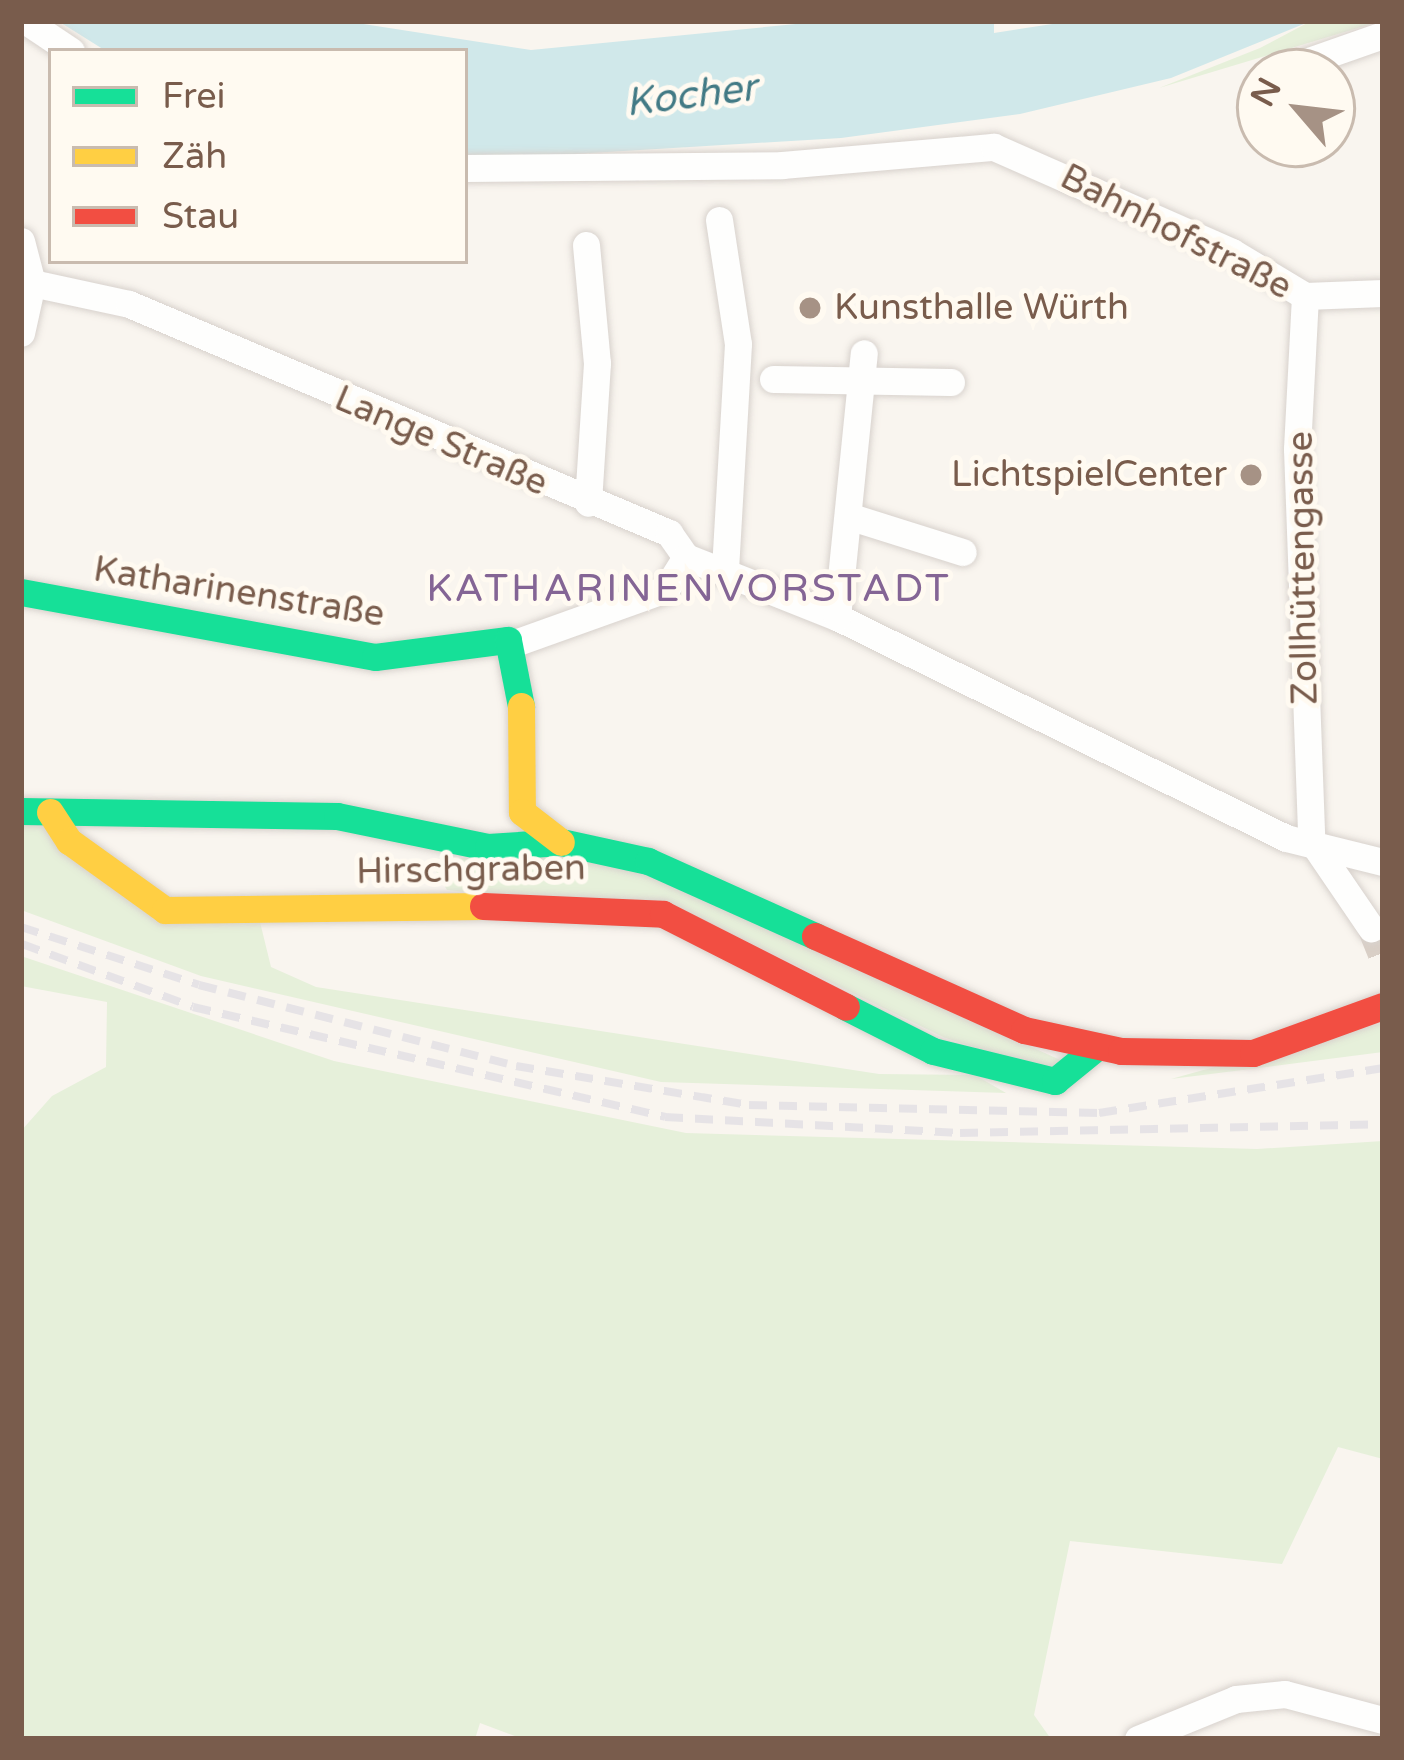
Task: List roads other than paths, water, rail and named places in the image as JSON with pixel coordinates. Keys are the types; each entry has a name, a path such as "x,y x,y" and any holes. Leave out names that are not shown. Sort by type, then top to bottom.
{"street":[{"path":"26,21 66,48"},
{"path":"1346,48 1383,35"},
{"name":"Bahnhofstraße","path":"468,168 782,165 984,147 1042,165 1305,296 1383,293"},
{"path":"718,220 738,359 725,570"},
{"path":"21,241 32,283 21,332"},
{"path":"586,245 597,363 588,503"},
{"name":"Lange Straße","path":"32,283 129,304 588,503 669,533 686,557 837,617 1311,840 1374,860"},
{"name":"Zollhüttengasse","path":"1305,296 1297,449 1311,840"},
{"path":"773,379 863,366 952,382"},
{"path":"837,617 851,517 863,366"},
{"path":"851,517 963,552"},
{"name":"Katharinenstraße","path":"21,592 376,657 492,634 512,644 666,589 686,557"},
{"path":"512,644 522,812 561,842"},
{"name":"Hirschgraben","path":"21,811 337,816 488,847 561,842 740,894 1024,1030 1098,1046 1204,1061 1306,1038 1383,1006"},
{"name":"Hirschgraben","path":"50,812 69,841 165,910 615,904 663,914 933,1051 1054,1082 1098,1046"},
{"name":"Hirschgraben","path":"488,847 522,812"},
{"path":"1311,840 1371,928"},
{"path":"1138,1739 1236,1699 1285,1694 1381,1716"}],"water":[{"name":"Kocher","path":"58,21 344,21 531,50 827,21 994,21 994,33 1072,21 1311,21 1171,78 1020,114 841,138 490,159 468,158 468,48 101,48"}],"tunnel":[{"path":"1371,928 1383,958"}],"railway":[{"path":"21,927 199,985 516,1066 749,1105 1099,1113 1383,1068"},
{"path":"22,944 193,1007 665,1117 960,1133 1383,1124"}],"place":[{"name":"Kunsthalle Würth","path":"810,308"},
{"name":"LichtspielCenter","path":"1251,475"}],"district":[{"name":"KATHARINENVORSTADT","path":"689,589"}]}
